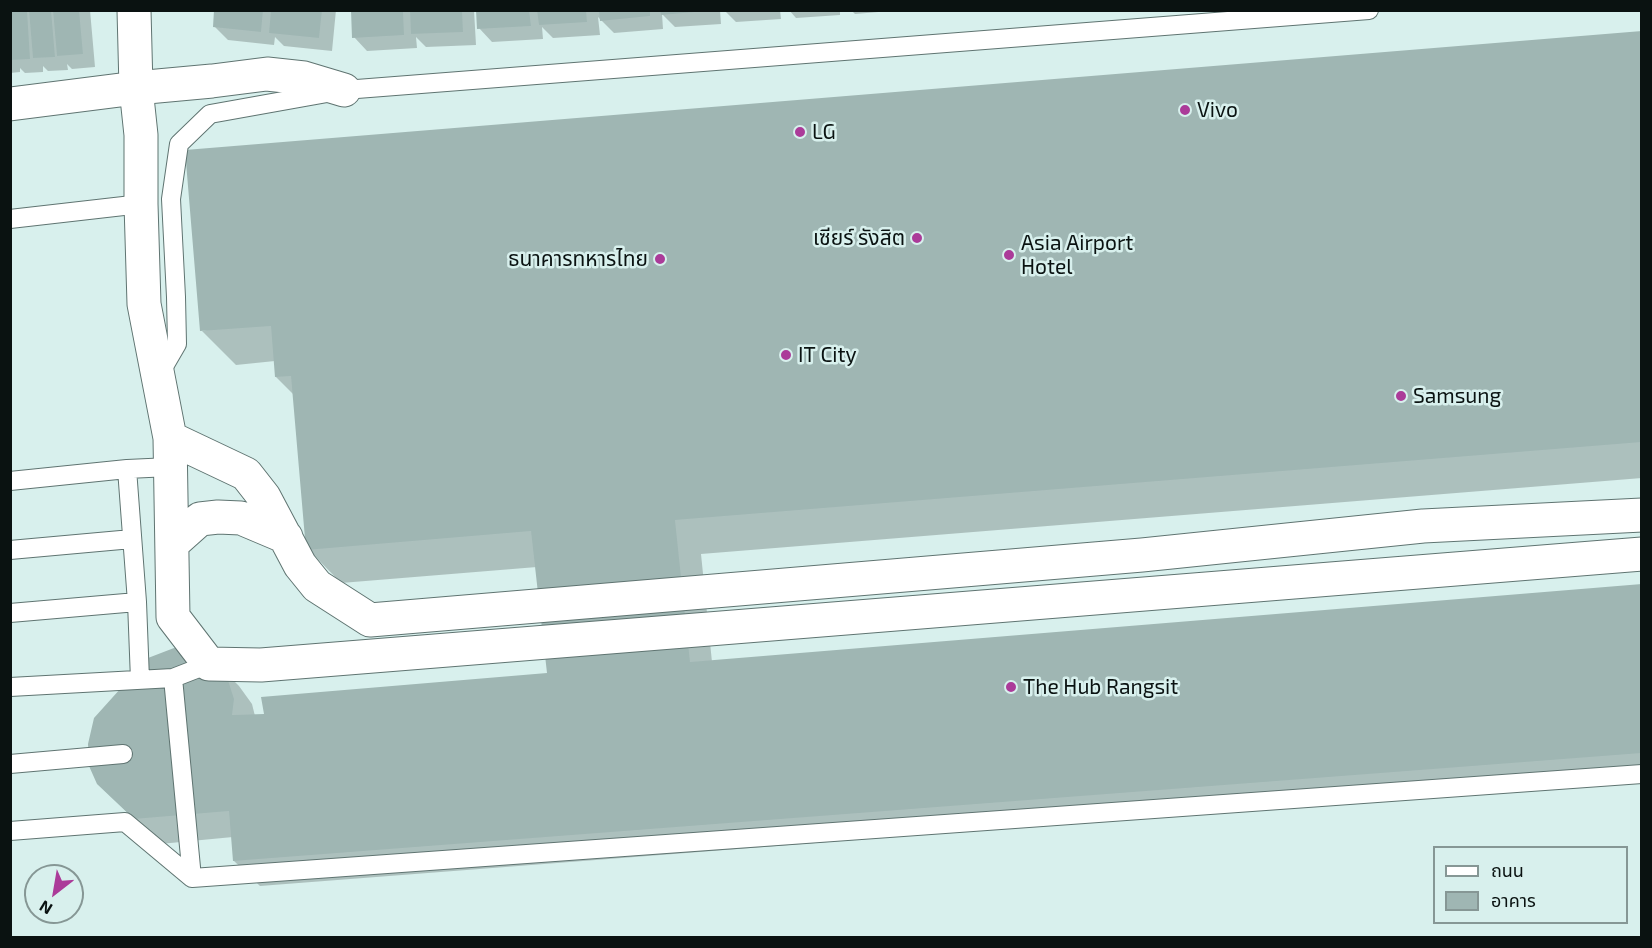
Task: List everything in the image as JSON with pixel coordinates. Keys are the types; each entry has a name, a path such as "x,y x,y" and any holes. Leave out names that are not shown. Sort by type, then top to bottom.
{"street":[{"path":"134,10 136,88 141,135 144,304 170,453 172,617 209,664 261,665 1641,554"},
{"path":"10,104 267,74 304,78 344,90"},
{"path":"170,453 246,474 264,497 300,565 317,586 370,620 1118,557 1424,526 1641,515"},
{"path":"172,544 200,519 218,517 241,518 286,537"}],"lane":[{"path":"158,376 177,344 171,199 179,144 210,114 344,90 1369,10"},
{"path":"10,219 141,204"},
{"path":"10,481 127,469 170,453"},
{"path":"127,469 137,602 140,680"},
{"path":"10,550 132,538"},
{"path":"10,613 137,602"},
{"path":"10,687 173,678 209,664"},
{"path":"173,678 192,878"},
{"path":"10,764 123,754"},
{"path":"10,831 125,822 192,878 1641,774"}],"building":[{"path":"10,10 27,10 30,59 10,60"},
{"path":"29,10 51,10 55,57 33,58"},
{"path":"53,10 79,10 83,54 57,56"},
{"path":"214,10 263,10 261,32 213,27"},
{"path":"271,10 322,10 319,38 269,33"},
{"path":"351,10 403,10 404,35 352,38"},
{"path":"410,10 462,10 463,32 411,34"},
{"path":"476,10 529,10 531,26 477,29"},
{"path":"537,10 586,10 587,22 539,25"},
{"path":"599,10 650,10 650,16 600,21"},
{"path":"660,10 695,10 695,12 661,15"},
{"name":"เซียร์ รังสิต","path":"1642,31 1642,442 675,520 690,662 1642,584 1642,753 233,861 229,811 134,819 97,784 89,766 88,744 94,718 148,658 174,648 194,650 227,677 234,699 232,715 264,714 261,697 547,673 531,531 306,550 291,376 275,377 271,326 200,331 185,150"}],"place":[{"name":"Vivo","path":"1185,110"},
{"name":"LG","path":"800,132"},
{"name":"เซียร์ รังสิต","path":"917,238"},
{"name":"Asia Airport Hotel","path":"1009,255"},
{"name":"ธนาคารทหารไทย","path":"660,259"},
{"name":"IT City","path":"786,355"},
{"name":"Samsung","path":"1401,396"},
{"name":"The Hub Rangsit","path":"1011,687"}]}
